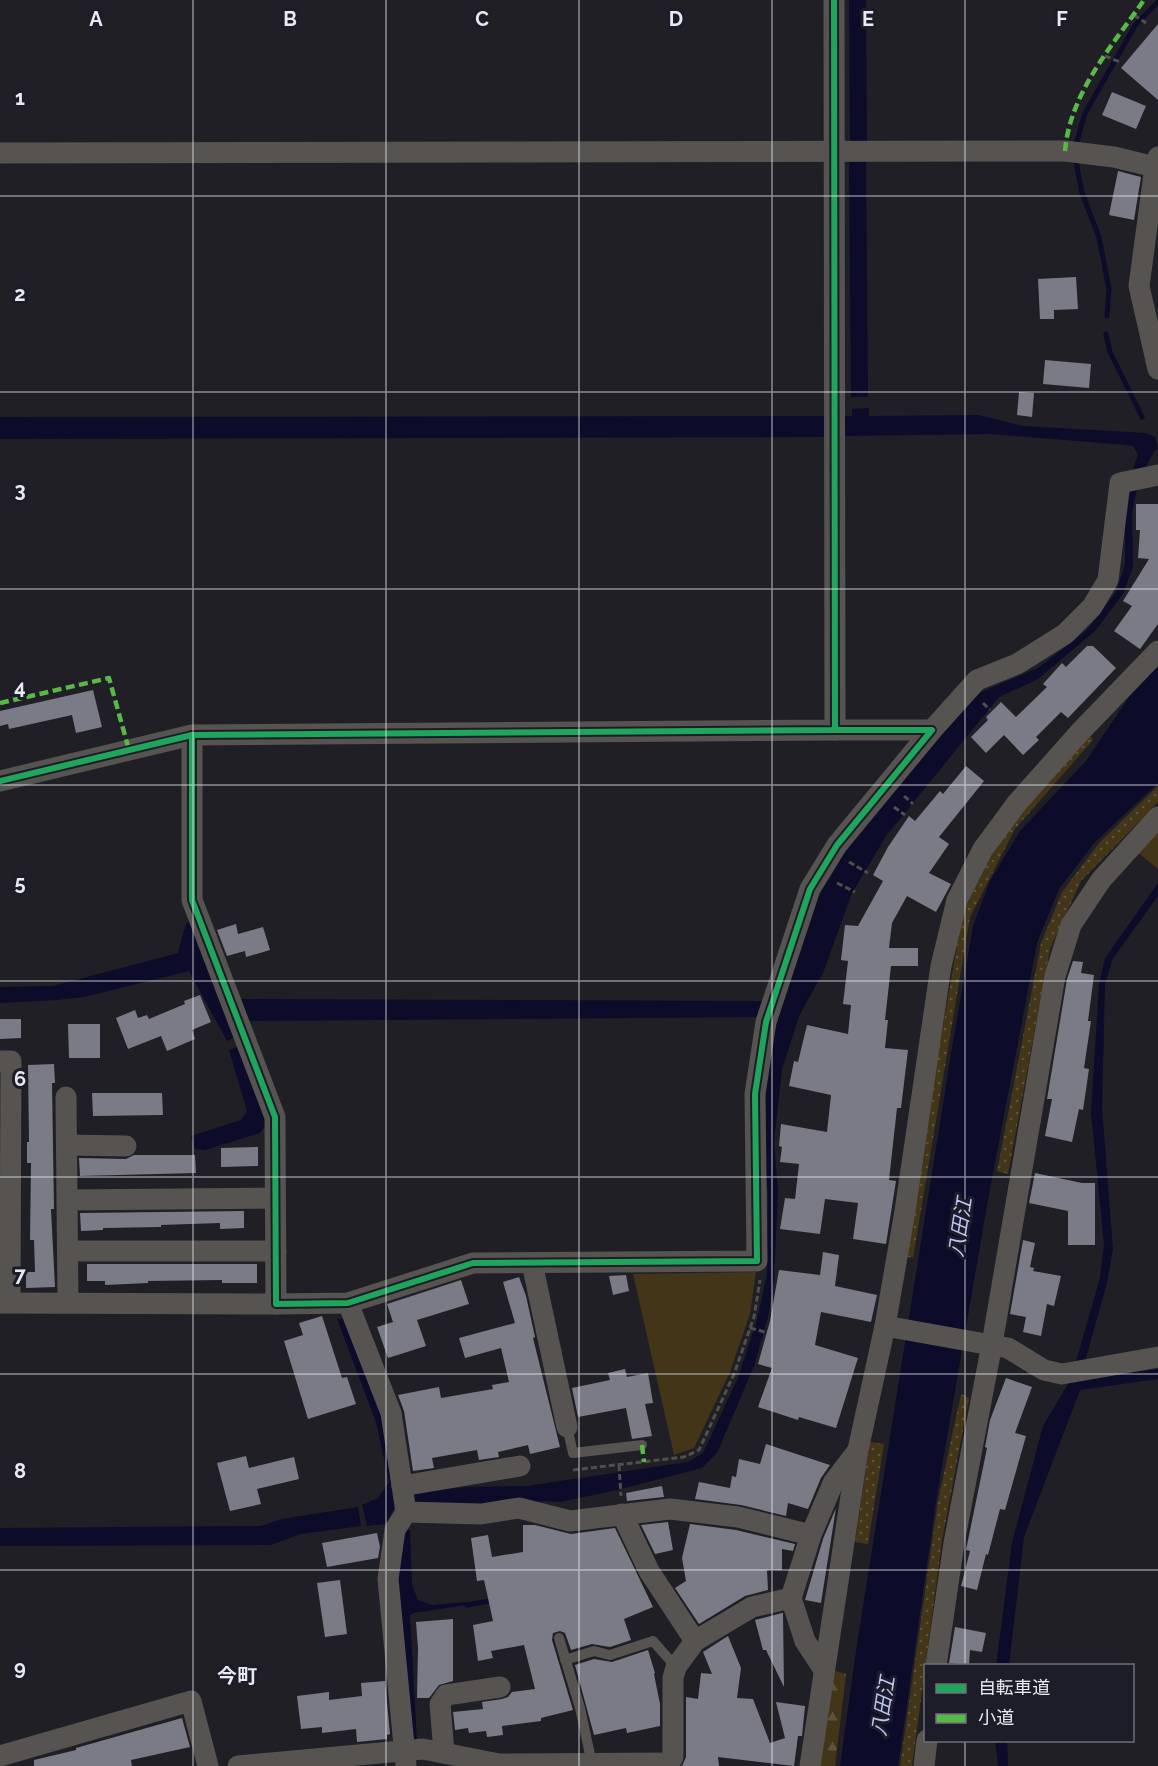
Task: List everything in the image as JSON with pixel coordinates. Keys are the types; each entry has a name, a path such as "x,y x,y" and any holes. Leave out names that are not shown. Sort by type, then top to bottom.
{"street":[{"path":"834,0 835,730"},
{"path":"0,153 1065,151 1156,162 1139,286 1158,369"},
{"path":"0,1061 10,1061 5,1155 5,1303 348,1303 473,1263 757,1261 755,1094 766,1022 810,889 837,845 932,730 977,680 1017,664 1065,634 1092,607 1108,580 1120,483 1158,475"},
{"path":"810,1766 858,1450 885,1326 905,1211 941,966 957,900 983,849 1017,803 1080,732 1158,651"},
{"path":"0,780 192,735 932,730"},
{"path":"192,735 192,900 275,1117 276,1304"},
{"path":"936,1664 954,1543 992,1344 1055,976 1071,925 1101,880 1158,817"},
{"path":"66,1097 68,1303"},
{"path":"67,1145 126,1146"},
{"path":"67,1200 275,1198"},
{"path":"68,1251 276,1251"},
{"path":"532,1263 567,1426"},
{"path":"348,1303 391,1413 406,1512 395,1530 388,1579 405,1758"},
{"path":"885,1326 1008,1348 1044,1370 1062,1374 1158,1357"},
{"path":"824,1670 805,1641 790,1598 811,1535 833,1483 858,1450"},
{"path":"402,1486 520,1466"},
{"path":"406,1512 481,1514 519,1508 570,1521 621,1505 738,1517 811,1535"},
{"path":"621,1505 649,1571 695,1641"},
{"path":"238,1766 405,1758 423,1749 499,1764 669,1765 673,1757 673,1678 676,1668 695,1641 752,1607 790,1598"},
{"path":"444,1753 440,1704 446,1695 500,1687"},
{"path":"0,1756 191,1701 208,1766"},
{"path":"924,1766 927,1742"}],"lane":[{"path":"567,1426 573,1454 642,1445"},
{"path":"559,1638 580,1708 592,1764"},
{"path":"565,1660 594,1651 610,1655 653,1641 676,1668"}],"path":[{"path":"1134,15 1146,23"},
{"path":"1105,56 1120,62"},
{"path":"573,1470 684,1457 699,1450 734,1374 750,1328 762,1272 757,1261"},
{"path":"750,1328 765,1332"},
{"path":"619,1465 621,1505"}],"green space":[{"path":"1089,733 1093,740 1015,829 970,917 913,1258 903,1256 963,911 1004,831"},
{"path":"1158,786 1158,802 1081,881 1050,949 1008,1174 997,1171 1041,943 1062,892 1100,842"},
{"path":"1158,829 1158,869 1136,851"},
{"path":"756,1272 750,1314 730,1372 694,1448 674,1455 633,1274"},
{"path":"961,1394 969,1398 942,1541 912,1766 900,1766 938,1501"},
{"path":"870,1442 884,1444 868,1544 855,1542"},
{"path":"832,1670 846,1674 835,1766 820,1766"}],"water":[{"path":"849,0 866,0 867,144 850,144"},
{"path":"849,159 866,159 868,397 851,397"},
{"path":"869,408 869,416 979,415 1023,426 1146,433 1155,437 1158,449 1155,450 1143,472 1131,475 1138,454 1133,446 1126,445 990,434 843,436 843,416 852,416 852,409"},
{"path":"824,416 824,437 0,439 0,417"},
{"path":"1137,488 1132,514 1133,567 1123,594 1095,631 1038,679 999,697 886,836 852,893 823,973 800,1014 782,1069 774,1142 778,1192 774,1280 768,1317 754,1366 717,1453 702,1468 560,1502 546,1501 478,1507 415,1505 413,1493 466,1487 527,1486 688,1462 703,1453 738,1378 757,1320 767,1275 768,1194 764,1160 764,1100 770,1047 778,1019 763,1017 244,1021 237,1036 227,1041 189,971 84,997 0,1003 0,987 53,986 178,953 185,926 191,918 235,999 783,1001 814,897 834,866 895,785 979,693 1038,668 1087,630 1116,592 1125,564 1125,510 1129,490"},
{"name":"八田江","path":"1158,666 1158,783 1095,842 1059,889 1037,943 989,1194 937,1495 898,1766 840,1766 857,1644 973,926 990,881 1020,831 1086,761 1129,697"},
{"path":"1158,883 1158,896 1112,960 1105,985 1102,1108 1113,1250 1107,1283 1080,1379 1158,1369 1158,1379 1080,1390 1024,1537 1009,1664 996,1664 1012,1543 1043,1426 1071,1379 1100,1278 1104,1244 1091,1112 1099,984 1105,958"},
{"path":"240,1046 268,1122 260,1133 205,1150 195,1149 191,1136 241,1120 247,1111 229,1050"},
{"path":"346,1318 384,1421 395,1507 385,1524 367,1526 362,1505 378,1498 389,1482 376,1422 337,1319"},
{"path":"358,1507 361,1526 301,1534 271,1545 0,1546 0,1528 261,1526 282,1519"},
{"path":"410,1530 412,1585 418,1600 432,1605 466,1602 467,1605 413,1613 410,1616 417,1741 409,1741 397,1590 402,1532"},
{"path":"995,1742 1007,1742 1008,1766 998,1766"}],"building":[{"path":"1158,24 1158,100 1121,68"},
{"path":"1112,92 1146,106 1136,129 1102,115"},
{"path":"1118,171 1141,177 1134,220 1109,215"},
{"path":"1076,277 1078,309 1054,310 1054,319 1040,319 1038,279"},
{"path":"1045,360 1091,364 1089,388 1043,384"},
{"path":"1019,392 1034,393 1032,417 1017,415"},
{"path":"1136,504 1158,504 1158,624 1140,649 1114,631 1132,606 1123,601 1149,559 1138,558 1140,530 1136,530"},
{"path":"1087,646 1093,646 1116,668 1068,718 1061,712 1036,737 1039,740 1023,755 1004,735 986,753 971,737 988,720 986,717 1001,702 1016,717 1047,687 1043,684 1062,663 1066,667"},
{"path":"93,690 102,727 76,733 72,715 9,729 8,724 0,726 0,711"},
{"path":"966,766 984,781 939,837 949,844 929,873 951,884 936,912 907,896 892,923 889,948 918,948 918,966 891,966 885,1020 888,1020 885,1048 908,1050 901,1108 897,1108 889,1180 896,1181 886,1244 853,1239 858,1203 825,1199 820,1234 780,1229 785,1198 795,1199 799,1164 780,1162 781,1124 827,1132 831,1095 789,1086 794,1061 798,1062 807,1025 848,1034 851,1005 843,1004 848,961 841,960 845,925 858,926 883,881 873,875 909,816 915,821 940,791 943,794"},
{"path":"236,924 238,934 263,927 270,950 246,957 245,951 227,956 217,930"},
{"path":"1073,961 1083,962 1081,973 1094,975 1088,1021 1091,1021 1084,1068 1089,1069 1083,1110 1079,1109 1072,1142 1045,1136 1052,1099 1047,1099 1067,979"},
{"path":"200,995 211,1022 192,1030 195,1039 167,1051 161,1036 128,1049 116,1018 135,1010 138,1018 147,1015 149,1019"},
{"path":"0,1019 21,1019 21,1038 0,1039"},
{"path":"68,1024 100,1024 100,1058 69,1058"},
{"path":"54,1064 55,1083 52,1083 54,1209 51,1209 55,1287 26,1288 26,1272 35,1272 34,1240 30,1240 31,1163 27,1163 28,1065"},
{"path":"92,1093 162,1093 163,1115 93,1116"},
{"path":"258,1147 258,1166 221,1167 221,1148"},
{"path":"134,1155 195,1155 196,1173 80,1176 79,1158 126,1159"},
{"path":"1035,1173 1082,1183 1095,1183 1095,1245 1068,1245 1068,1211 1029,1203"},
{"path":"244,1211 244,1228 220,1229 220,1223 81,1231 80,1213"},
{"path":"1023,1240 1035,1243 1030,1267 1034,1268 1033,1271 1061,1276 1054,1306 1047,1304 1041,1336 1023,1332 1026,1317 1010,1314"},
{"path":"823,1252 839,1255 835,1286 877,1295 871,1322 821,1312 815,1345 858,1358 836,1428 799,1417 798,1420 758,1407 772,1368 758,1364 770,1321 779,1270 820,1275"},
{"path":"87,1264 257,1264 257,1283 222,1283 222,1280 148,1281 148,1283 105,1285 105,1281 87,1281"},
{"path":"626,1275 629,1291 613,1295 609,1276"},
{"path":"519,1277 526,1296 535,1337 533,1338 560,1447 530,1454 528,1445 498,1452 499,1457 479,1460 477,1450 432,1458 434,1468 413,1471 404,1411 398,1395 439,1387 441,1398 493,1389 492,1385 509,1382 501,1348 465,1358 459,1338 515,1323 503,1282"},
{"path":"461,1280 469,1304 417,1320 426,1346 388,1358 377,1327 393,1322 387,1304"},
{"path":"322,1316 342,1378 347,1377 356,1404 308,1419 284,1341 303,1335 299,1323"},
{"path":"625,1369 627,1377 648,1373 653,1403 645,1404 652,1436 632,1439 626,1408 578,1417 572,1388 610,1380 608,1373"},
{"path":"1006,1378 1032,1387 1015,1433 1026,1436 1005,1510 1000,1509 977,1590 961,1586 970,1551 966,1550 987,1448 985,1447 990,1420"},
{"path":"766,1444 830,1465 821,1478 808,1509 788,1503 786,1516 741,1505 695,1499 699,1482 730,1488 732,1476 736,1477 739,1459 760,1464"},
{"path":"246,1456 249,1468 294,1457 299,1479 257,1489 261,1504 230,1511 217,1463"},
{"path":"662,1486 664,1497 627,1501 626,1493"},
{"path":"836,1508 821,1603 805,1600 823,1539"},
{"path":"668,1522 673,1550 655,1554 641,1525"},
{"path":"690,1524 736,1530 795,1544 793,1551 782,1549 782,1570 767,1570 768,1590 745,1596 699,1624 675,1588 686,1581 682,1558"},
{"path":"523,1525 535,1525 571,1534 615,1528 653,1607 624,1619 631,1640 610,1647 592,1644 571,1650 565,1633 560,1631 553,1633 552,1640 573,1710 541,1718 541,1721 502,1726 503,1735 487,1737 486,1731 469,1733 468,1728 455,1730 453,1712 483,1709 482,1702 508,1697 512,1692 535,1689 524,1645 491,1651 493,1658 478,1661 473,1625 493,1621 484,1580 477,1581 471,1538 488,1535 492,1557 523,1552"},
{"path":"377,1533 380,1547 378,1558 327,1567 322,1543"},
{"path":"340,1580 347,1634 325,1637 317,1583"},
{"path":"783,1613 784,1687 766,1650 763,1650 755,1620"},
{"path":"453,1619 453,1681 439,1685 429,1698 417,1698 416,1622"},
{"path":"955,1627 986,1633 982,1652 970,1650 969,1664 949,1663"},
{"path":"728,1636 741,1668 737,1698 753,1699 770,1743 785,1738 776,1702 805,1706 802,1736 798,1736 794,1766 718,1757 719,1766 682,1766 686,1757 686,1697 698,1699 701,1673 712,1674 703,1652"},
{"path":"648,1650 655,1673 660,1704 660,1726 627,1733 626,1728 594,1735 575,1665 594,1659 612,1662"},
{"path":"385,1681 390,1734 387,1735 387,1739 357,1742 356,1729 322,1733 322,1727 301,1729 297,1696 329,1692 329,1700 362,1696 361,1683"},
{"path":"182,1718 190,1747 131,1760 132,1766 34,1766 34,1760 76,1750 76,1748"}],"waterway":[{"path":"1077,141 1085,113 1136,24 1158,2"},
{"path":"1076,161 1082,193 1099,237 1109,289 1107,316"},
{"path":"1106,334 1110,352 1142,417"},
{"path":"467,1605 494,1600"}],"marked path":[{"path":"1065,151 1075,109 1084,90 1094,71 1144,0"},
{"path":"0,703 109,678 129,750"},
{"path":"642,1445 644,1462"}],"cycle path":[{"path":"0,781 192,735 835,730 834,0"},
{"path":"192,735 192,900 275,1117 276,1304 348,1303 473,1263 757,1261 755,1094 766,1022 810,889 837,845 932,730 835,730"}],"district":[{"name":"今町","path":"237,1676"}]}
